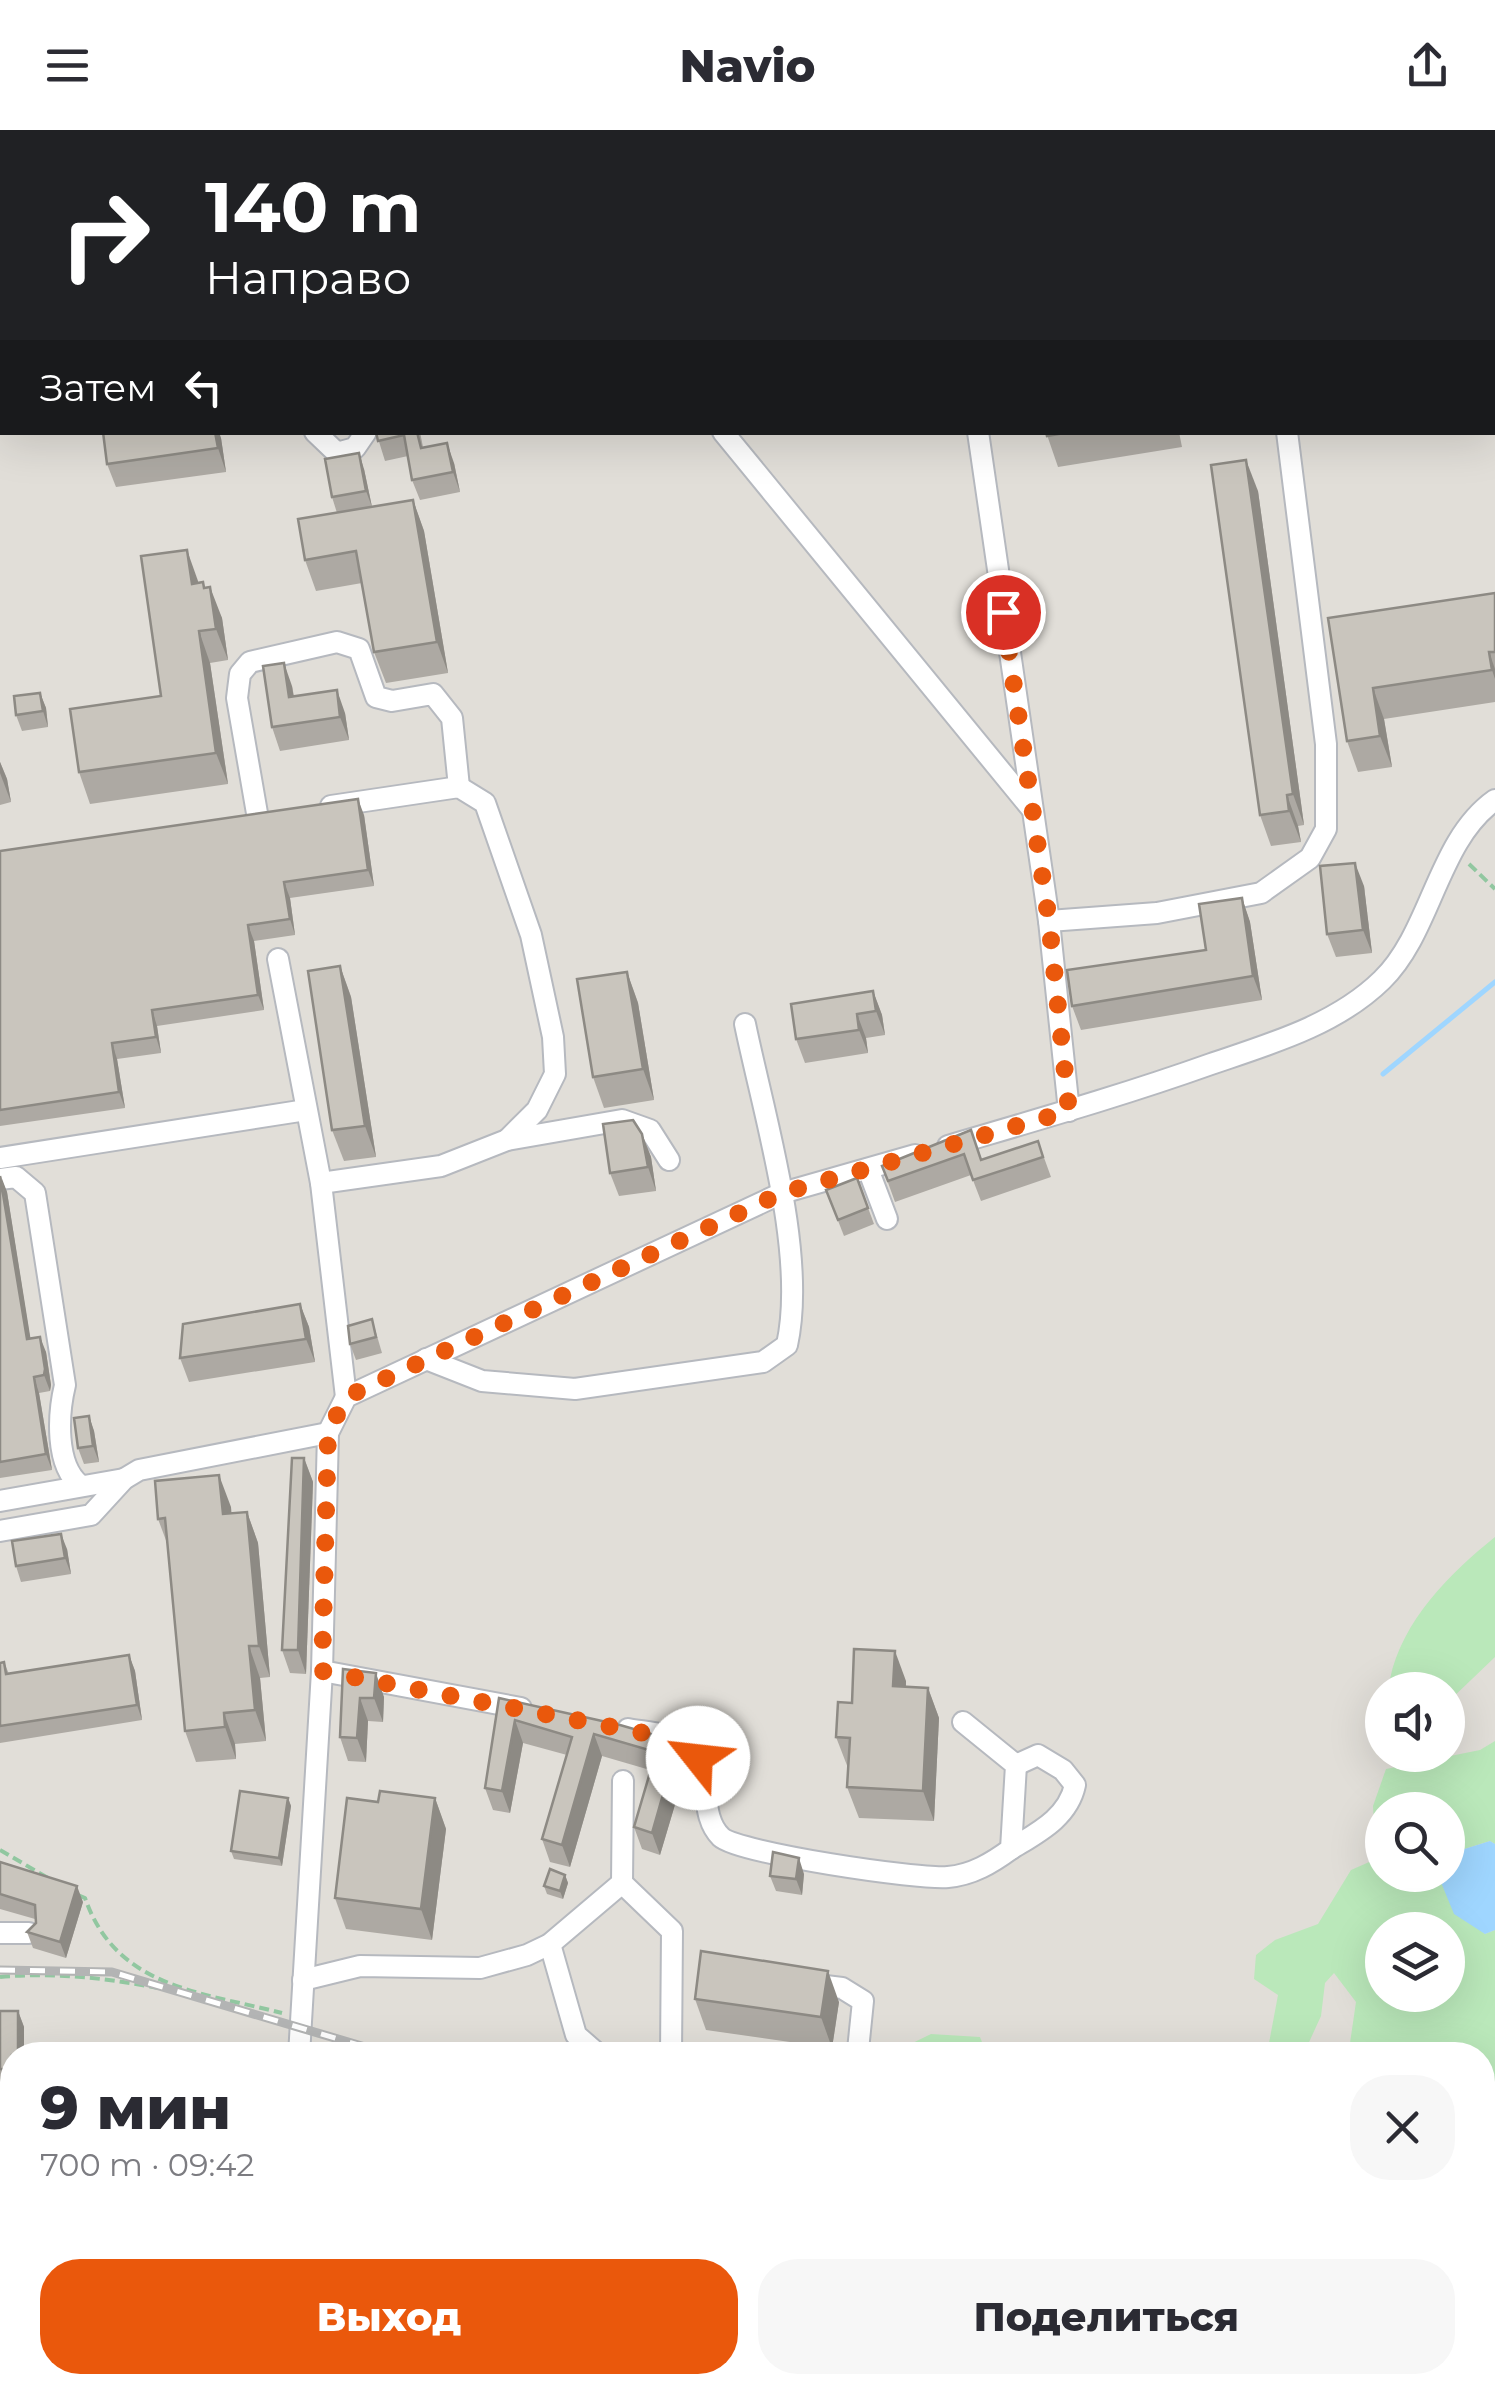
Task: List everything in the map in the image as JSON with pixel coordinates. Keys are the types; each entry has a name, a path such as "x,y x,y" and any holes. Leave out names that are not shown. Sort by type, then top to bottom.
{"street":[{"path":"319,435 337,453 355,448 364,435"},
{"path":"725,435 1032,809"},
{"path":"978,435 1049,921 1069,1111"},
{"path":"1049,921 1157,913 1261,894 1310,858 1326,829 1326,744 1287,435"},
{"path":"258,819 237,698 240,674 250,662 337,642 359,649 376,697 392,701 432,694 452,718 459,788"},
{"path":"316,809 459,788 485,803 531,936 553,1036 555,1074 537,1110 507,1140"},
{"path":"346,1397 782,1193 1069,1111 1313,1027 1382,980 1416,930 1455,850 1495,800"},
{"path":"278,959 321,1183 346,1397 328,1433 322,1671 300,2042"},
{"path":"426,1359 482,1381 575,1389 763,1362 787,1345 793,1318 782,1193 745,1024"},
{"path":"0,1158 306,1110"},
{"path":"321,1183 440,1166 507,1140 622,1120 650,1130 668,1160"},
{"path":"868,1169 886,1219"},
{"path":"0,1179 16,1177 35,1193 65,1385 61,1403 64,1463 80,1485"},
{"path":"0,1530 91,1516 124,1480 139,1470 328,1433"},
{"path":"0,1500 124,1480"},
{"path":"322,1671 548,1713"},
{"path":"963,1722 1016,1764"},
{"path":"605,1724 680,1740 698,1758 711,1823 724,1840 780,1856 947,1878 988,1866 1051,1824 1072,1800 1076,1785 1063,1770 1038,1755 1016,1764"},
{"path":"1010,1849 1016,1764"},
{"path":"623,1781 622,1883 672,1931 671,2042"},
{"path":"304,1980 360,1966 480,1968 550,1944 622,1883"},
{"path":"0,1933 29,1933"},
{"path":"550,1944 576,2035 584,2042"},
{"path":"785,1980 842,1988 863,2001 859,2042"}],"path":[{"path":"1455,850 1495,890"},
{"path":"0,1850 51,1879"},
{"path":"68,1889 85,1898 95,1929 125,1962 165,1982 302,2018"},
{"path":"0,1977 74,1976 158,1988 165,1982"}],"shaded area":[{"path":"0,435 1495,435 1495,2042 0,2042"}],"green space":[{"path":"1495,1537 1495,1657 1465,1686 1465,1672 1392,1672 1417,1618 1461,1566"},
{"path":"1495,1741 1495,1844 1490,1841 1465,1849 1465,1792 1378,1792 1385,1772 1465,1772 1465,1753"},
{"path":"1365,1864 1365,1892 1450,1892 1485,1934 1495,1930 1495,2042 1350,2042 1356,2002 1334,1973 1325,1983 1321,2016 1309,2042 1269,2042 1278,1995 1254,1979 1256,1955 1275,1940 1318,1924 1351,1870"},
{"path":"931,2034 980,2037 982,2042 915,2042"}],"water":[{"path":"1490,1841 1495,1844 1495,1930 1485,1934 1465,1921 1465,1912 1453,1912 1445,1892 1465,1892 1465,1849"}],"building":[{"path":"103,435 216,435 218,448 107,464"},
{"path":"377,435 404,435 378,441"},
{"path":"404,435 418,435 421,448 447,443 453,472 412,480"},
{"path":"359,453 366,491 332,497 325,459"},
{"path":"1246,460 1293,794 1287,795 1289,811 1260,815 1211,465"},
{"path":"413,500 437,642 374,652 356,551 305,560 298,519"},
{"path":"187,550 192,584 203,582 204,588 210,587 216,629 199,631 216,753 79,772 70,709 161,696 141,556"},
{"path":"1495,593 1495,652 1489,652 1492,670 1373,688 1380,736 1347,741 1328,618"},
{"path":"284,663 289,697 337,690 340,717 272,727 263,666"},
{"path":"40,693 43,711 16,715 14,696"},
{"path":"358,799 368,870 284,882 290,919 248,925 258,995 152,1010 156,1037 112,1043 119,1092 0,1110 0,851"},
{"path":"1355,863 1363,930 1327,934 1320,866"},
{"path":"1242,898 1253,976 1072,1006 1067,970 1206,950 1199,904"},
{"path":"340,966 365,1126 332,1130 308,971"},
{"path":"627,972 643,1069 593,1077 577,979"},
{"path":"873,991 876,1011 857,1014 859,1030 796,1039 791,1004"},
{"path":"633,1120 642,1134 648,1167 610,1173 603,1124"},
{"path":"971,1130 981,1160 1038,1141 1043,1157 973,1180 964,1154 888,1181 882,1166"},
{"path":"0,1176 27,1339 40,1337 45,1369 44,1375 34,1377 46,1454 0,1462"},
{"path":"857,1178 868,1208 838,1220 826,1190"},
{"path":"300,1304 306,1339 180,1358 183,1324"},
{"path":"372,1319 376,1337 350,1344 348,1326"},
{"path":"89,1416 93,1446 78,1448 74,1418"},
{"path":"292,1458 304,1458 298,1650 282,1650"},
{"path":"219,1475 223,1514 247,1512 259,1646 249,1646 255,1710 224,1713 225,1727 185,1731 165,1518 158,1519 155,1481"},
{"path":"61,1534 65,1558 16,1566 12,1541"},
{"path":"854,1649 895,1651 893,1686 928,1688 923,1791 847,1787 850,1738 836,1737 838,1702 852,1703"},
{"path":"129,1655 137,1705 0,1726 0,1663 4,1662 6,1674"},
{"path":"343,1669 376,1673 374,1698 360,1698 357,1738 340,1737"},
{"path":"499,1698 672,1740 676,1749 652,1833 634,1827 656,1752 594,1734 562,1845 542,1839 572,1737 515,1720 502,1791 485,1788"},
{"path":"240,1791 288,1798 279,1858 231,1851"},
{"path":"380,1791 435,1798 421,1909 335,1898 347,1798 378,1802"},
{"path":"773,1852 799,1858 796,1879 770,1876"},
{"path":"0,1862 77,1886 60,1942 27,1932 36,1923 35,1905 0,1894"},
{"path":"550,1869 565,1875 560,1891 544,1886"},
{"path":"701,1951 828,1971 821,2017 695,1999"},
{"path":"0,2011 18,2011 18,2042 0,2042"}],"waterway":[{"path":"1383,1074 1495,982"}],"railway":[{"path":"0,1970 112,1972 348,2042"}],"route":[{"path":"698,1758 680,1740 322,1671 328,1433 346,1397 782,1193 1069,1111 1049,921 1003,612"}]}
